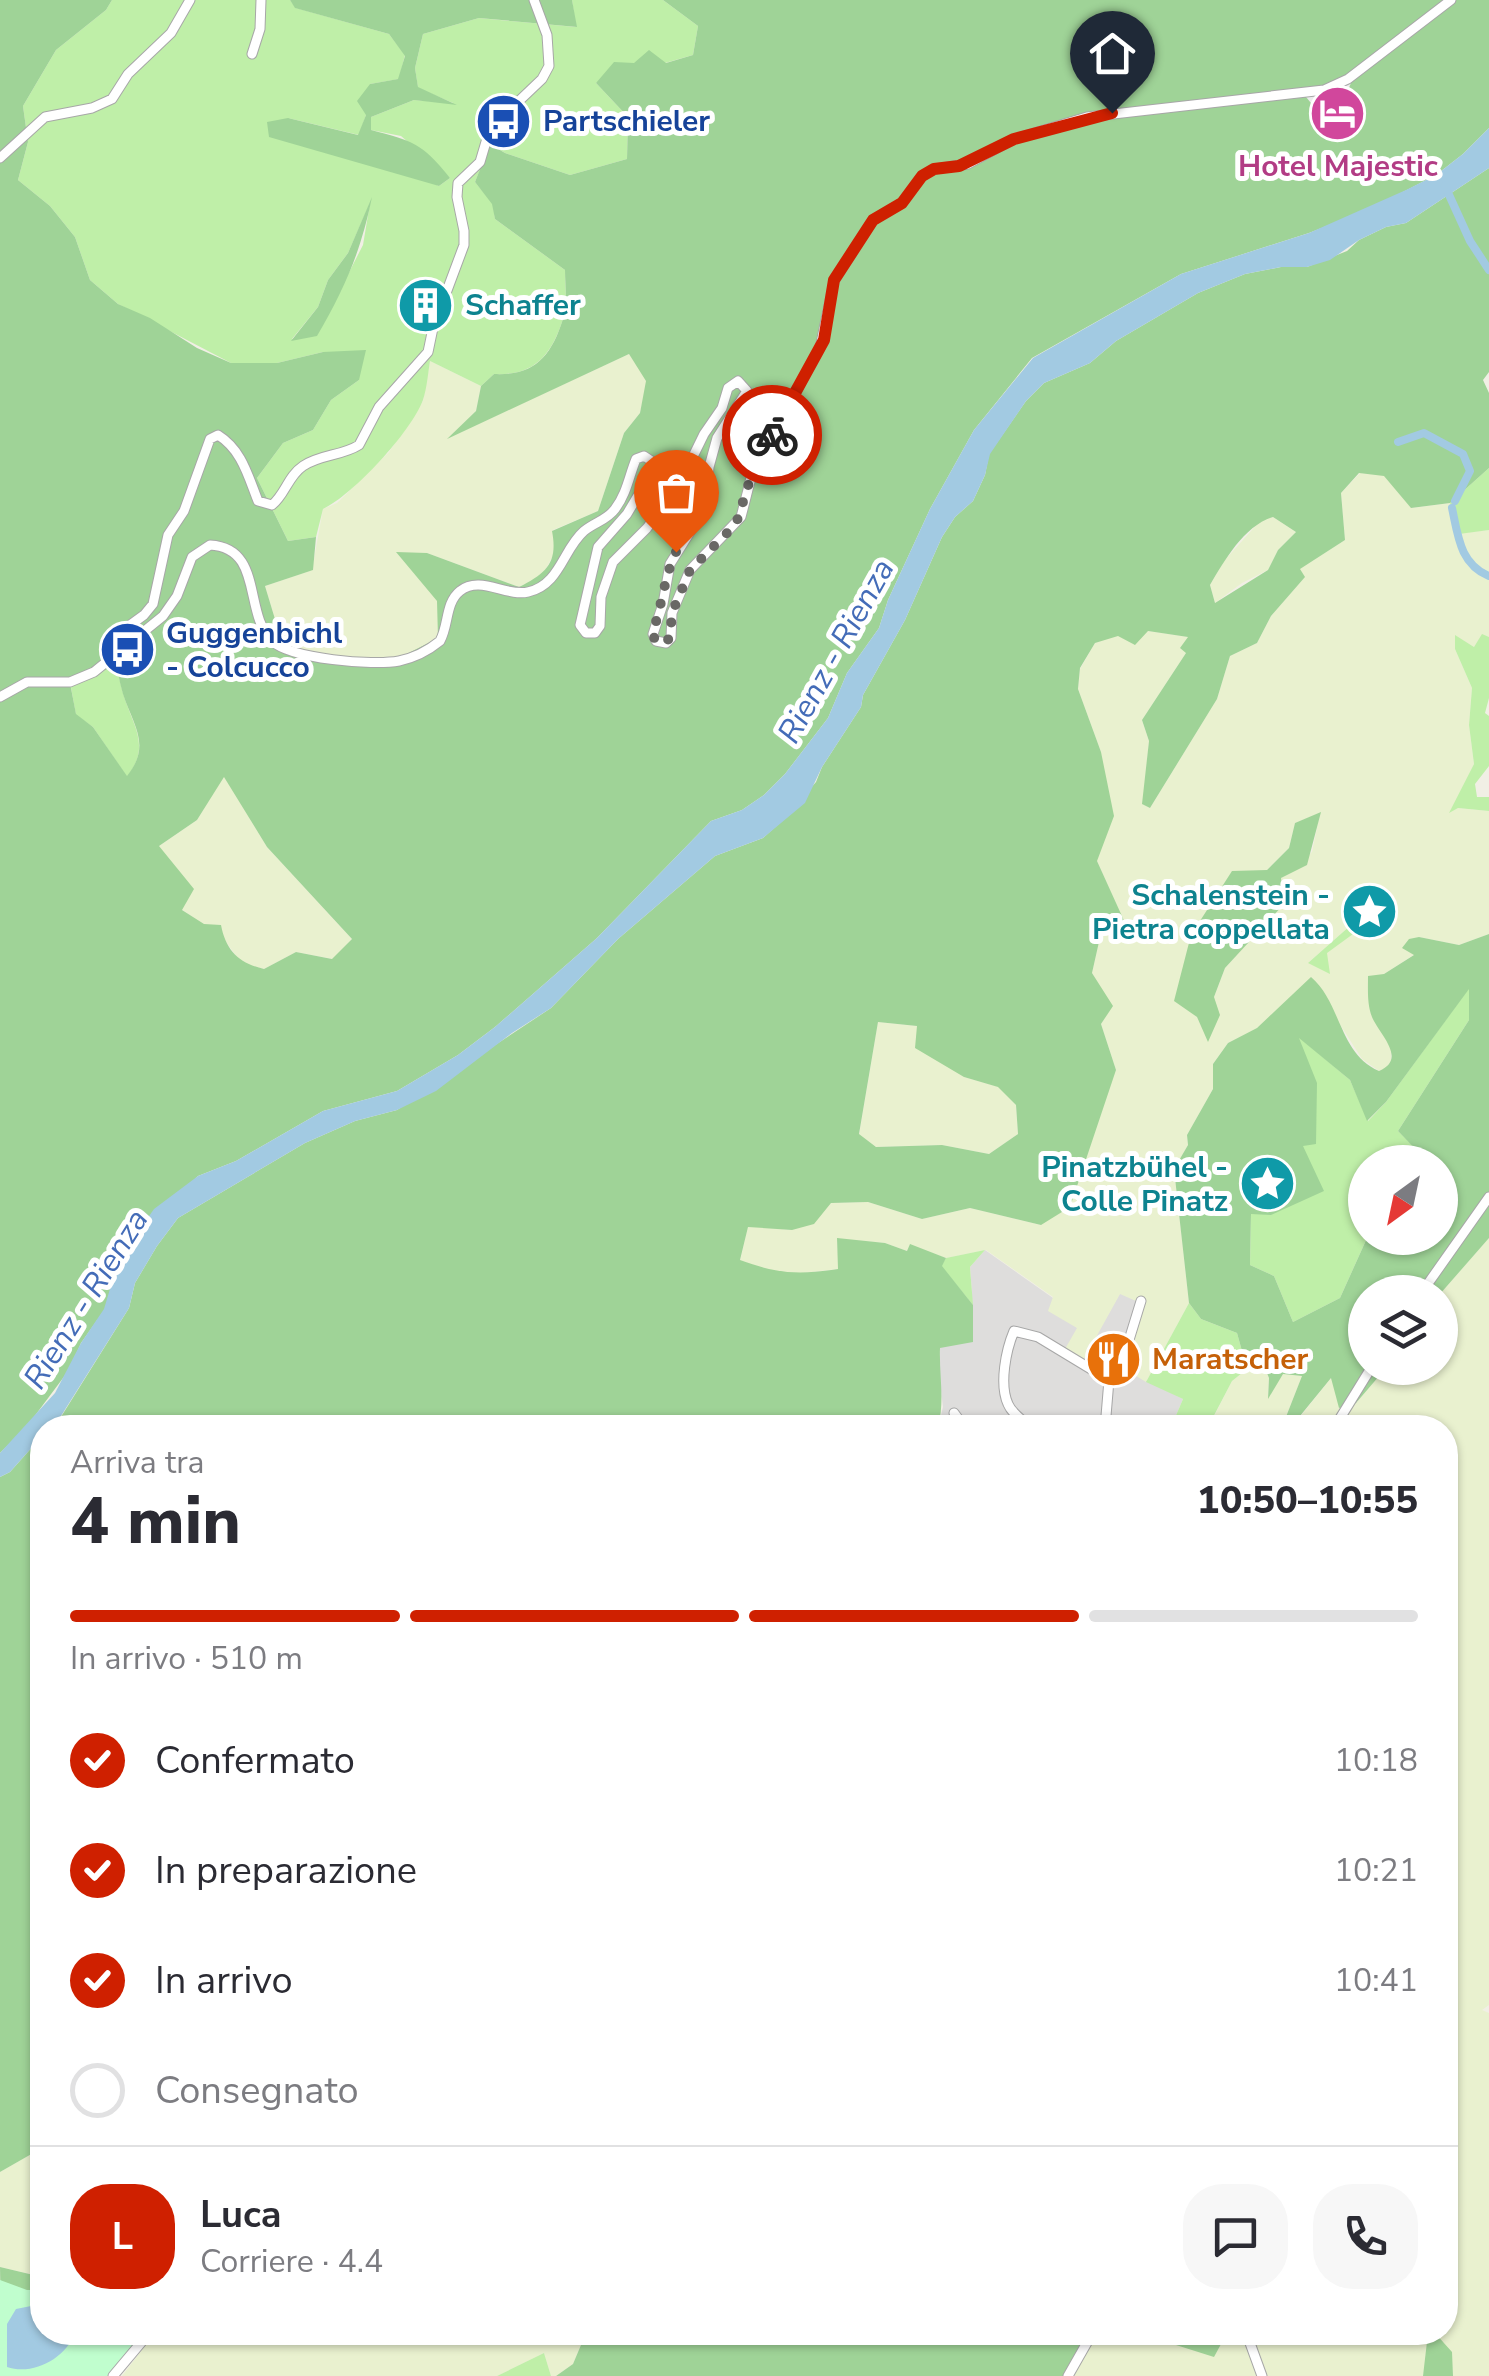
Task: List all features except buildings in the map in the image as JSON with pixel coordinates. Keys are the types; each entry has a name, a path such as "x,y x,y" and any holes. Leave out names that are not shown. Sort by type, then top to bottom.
{"street":[{"path":"0,158 45,117 92,108 112,99 128,74 171,33 190,0"},
{"path":"252,54 260,29 261,0"},
{"path":"114,653 109,646 112,639 144,615 156,599 168,535 184,511 210,439 218,435 232,446 252,479 258,501 272,505 280,499 291,477 305,465 359,444 379,407 428,352 432,328 464,245 458,184 480,162 488,135 500,119 542,78 549,66 547,34 534,0"},
{"path":"0,697 26,682 82,679 163,616 177,596 197,551 217,546 231,552 248,569 258,621 281,648 310,656 386,662 414,656 440,640 450,605 463,588 477,585 526,593 549,580 580,534 615,510 627,489 636,459 644,456 653,462 652,472 627,514 593,558 580,625 586,633 595,634 600,626 601,597 612,562 647,528 682,479 722,408 728,388 738,381 747,391 717,438 704,508 668,573 663,604 652,634 656,641 666,644 672,613 690,570 740,517 753,470 820,348 834,280 873,220 902,203 922,176 934,169 968,164 1014,139 1087,117 1324,90 1345,80 1451,0"},
{"path":"1434,1275 1489,1197"},
{"path":"1106,1415 1109,1380 1121,1366 1141,1301"},
{"path":"1016,1415 1005,1392 1004,1379 1014,1331 1038,1337 1109,1380"},
{"path":"1342,1415 1361,1385"},
{"path":"113,2376 139,2345"},
{"path":"1068,2376 1086,2345"},
{"path":"1251,2345 1260,2372"}],"shaded area":[{"path":"1351,83 1345,97 1316,109 1306,97"},
{"path":"985,1250 1053,1298 1077,1328 1083,1359 1120,1293 1143,1304 1123,1368 1183,1399 1176,1415 941,1415 940,1348 972,1292 970,1267"}],"green space":[{"path":"0,0 112,0 106,10 56,50 23,106 28,142 18,180 50,206 75,237 90,280 118,304 231,363 277,363 323,352 366,350 359,380 331,400 313,430 283,443 257,478 288,541 316,537 313,570 265,586 281,639 321,658 391,662 438,638 437,601 396,552 427,553 519,587 529,582 552,559 552,531 598,511 624,433 640,413 646,381 629,354 447,439 476,411 481,386 494,374 520,372 539,362 553,344 565,308 565,270 495,219 492,204 475,182 490,144 570,175 627,159 628,117 596,83 614,62 634,63 649,50 666,63 693,55 698,26 663,0 1489,0 1489,128 1463,154 1436,175 1372,208 1309,233 1181,274 1032,358 974,430 930,509 879,628 847,673 828,718 785,774 742,810 711,821 597,938 458,1055 397,1091 323,1111 236,1161 198,1176 119,1259 105,1309 81,1343 69,1370 35,1415 30,1415 28,1425 0,1453","holes":["114,654 139,745 127,776 93,727 76,714 70,683","224,777 267,847 352,939 332,959 296,952 264,969 241,959 230,949 221,925 204,924 182,910 194,889 159,846 197,820"]},
{"path":"112,0 290,0 296,8 389,34 405,55 399,79 370,84 359,135 288,118 439,186 450,178 401,136 371,130 371,117 414,100 453,103 418,88 415,68 423,34 479,18 576,27 572,0 663,0 698,26 693,55 665,63 634,63 596,83 628,117 627,159 570,175 505,153 491,144 475,182 493,204 495,219 565,270 565,314 553,344 539,362 520,372 494,374 481,386 430,361 423,400 407,429 365,477 323,509 316,537 288,541 257,478 283,443 313,430 331,400 359,380 323,352 277,363 231,363 118,304 90,280 75,237 50,206 18,180 28,142 23,106 56,50 106,10","holes":["370,203 363,245 317,335 292,339 318,307 328,280 348,253"]},
{"path":"290,0 572,0 577,27 479,18 423,34 415,68 418,87 457,105 414,100 371,117 371,130 424,150 450,178 439,186 269,137 267,122 288,118 358,135 366,115 357,101 370,84 398,79 405,56 389,34 295,8"},
{"path":"1489,168 1489,372 1483,380 1489,393 1489,468 1450,503 1411,508 1384,476 1359,473 1341,493 1345,540 1300,569 1305,577 1271,616 1257,643 1230,656 1217,699 1150,808 1142,804 1149,741 1142,720 1186,653 1180,648 1188,637 1148,631 1135,645 1118,636 1095,643 1080,668 1078,689 1101,752 1114,816 1097,861 1126,925 1101,933 1092,973 1113,1006 1101,1024 1116,1070 1070,1207 1041,1225 970,1208 922,1219 868,1202 831,1203 814,1224 792,1230 748,1227 740,1260 777,1271 838,1269 837,1238 885,1243 907,1251 910,1244 946,1258 942,1266 973,1305 973,1342 940,1348 940,1415 62,1415 129,1308 135,1283 178,1218 305,1143 355,1121 397,1110 551,1008 618,939 715,856 763,838 782,821 816,782 861,707 863,695 905,620 942,537 955,517 973,501 989,454 1026,401 1044,383 1090,363 1116,341 1198,293 1245,274 1307,267 1347,251 1359,240 1386,227 1406,223","holes":["1273,517 1296,532 1278,550 1268,570 1215,603 1210,585 1253,528","878,1022 917,1026 915,1048 964,1077 998,1087 1016,1105 1018,1134 989,1154 942,1145 876,1147 859,1134"]},
{"path":"372,197 344,285 317,336 291,341 318,307 328,280 348,253"},
{"path":"629,354 647,381 640,413 624,433 598,511 553,530 556,550 542,576 519,587 427,553 397,553 438,601 438,639 391,662 321,658 281,639 265,586 312,570 323,509 337,503 389,452 423,401 430,361 481,386 476,411 450,437"},
{"path":"1489,468 1489,530 1459,534 1450,503"},
{"path":"1360,473 1384,475 1412,508 1450,503 1460,533 1489,530 1489,637 1482,635 1474,647 1456,636 1455,649 1472,688 1469,725 1474,764 1451,811 1489,811 1489,934 1459,945 1419,937 1415,954 1384,974 1373,1019 1391,1046 1391,1061 1379,1071 1362,1059 1332,1012 1271,1017 1228,1043 1213,1064 1213,1089 1187,1135 1188,1145 1174,1169 1189,1303 1146,1382 1123,1368 1143,1304 1120,1294 1084,1359 1065,1349 1077,1328 1048,1311 1053,1297 986,1250 946,1258 910,1245 907,1251 885,1243 837,1239 839,1269 794,1274 772,1272 740,1261 748,1226 792,1230 831,1203 868,1202 922,1219 970,1208 1041,1225 1116,1070 1101,1024 1112,1006 1092,973 1101,933 1125,925 1097,861 1101,752 1078,689 1080,669 1095,643 1110,637 1148,631 1189,637 1186,653 1142,720 1149,741 1143,804 1150,808 1217,699 1230,656 1257,643 1271,616 1304,578 1299,569 1345,540 1341,493","holes":["1320,813 1312,852 1281,878 1283,904 1225,968 1214,997 1208,1040 1197,1017 1185,1007 1267,870 1289,848 1295,823","1360,917 1364,926 1309,963 1309,962"]},
{"path":"1273,517 1296,532 1278,550 1268,570 1215,603 1210,585 1224,561 1260,521"},
{"path":"1482,634 1489,637 1489,698 1485,713 1489,716 1489,766 1475,784 1477,797 1489,797 1489,811 1458,808 1449,813 1474,764 1469,725 1472,688 1455,649 1455,635 1474,647"},
{"path":"114,653 138,735 138,755 127,777 93,727 76,715 70,682"},
{"path":"224,776 267,847 352,939 333,959 296,952 264,969 241,963 224,939 181,909 159,846 197,820"},
{"path":"1321,812 1307,865 1281,878 1284,904 1225,968 1214,997 1220,1015 1208,1042 1197,1017 1174,1001 1191,935 1232,871 1267,870 1289,848 1295,823"},
{"path":"1369,916 1364,926 1327,953 1330,974 1308,963 1360,917"},
{"path":"1489,934 1489,1238 1457,1275 1350,1275 1359,1255 1458,1255 1458,1145 1411,1145 1398,1131 1469,1020 1469,989 1386,1102 1367,1121 1350,1080 1299,1038 1317,1083 1316,1144 1303,1146 1324,1191 1271,1215 1251,1214 1250,1265 1274,1276 1293,1322 1340,1298 1348,1280 1348,1385 1371,1385 1356,1403 1339,1408 1331,1378 1301,1415 1287,1415 1302,1376 1283,1374 1268,1399 1269,1378 1265,1368 1247,1369 1237,1333 1201,1319 1189,1303 1174,1169 1188,1145 1187,1135 1213,1089 1213,1064 1228,1043 1257,1028 1311,977 1329,1000 1356,1053 1379,1071 1387,1066 1391,1053 1370,1012 1368,976 1384,974 1414,955 1402,948 1409,939 1419,937 1459,945"},
{"path":"1469,988 1469,1020 1398,1131 1412,1145 1348,1145 1348,1255 1359,1255 1340,1298 1293,1322 1274,1276 1250,1265 1251,1214 1303,1146 1298,1036 1350,1080 1368,1121"},
{"path":"878,1022 917,1026 964,1077 999,1087 1016,1105 1018,1134 989,1154 942,1145 876,1147 859,1135"},
{"path":"1489,1238 1489,2005 1482,2010 1489,2013 1489,2376 1453,2376 1451,2353 1445,2345 1458,2345 1458,1415 1301,1415 1332,1377 1340,1408 1356,1403 1371,1385 1458,1385 1457,1275"},
{"path":"985,1250 970,1267 973,1305 941,1266 946,1258"},
{"path":"1189,1303 1201,1319 1237,1333 1247,1369 1232,1381 1214,1415 1176,1415 1183,1399 1146,1382"},
{"path":"1265,1367 1268,1396 1283,1374 1302,1376 1287,1415 1215,1415 1232,1381 1247,1369"},
{"path":"30,1450 30,2155 0,2172 0,1477 10,1472"},
{"path":"30,2155 30,2274 0,2267 0,2172"},
{"path":"0,2267 30,2274 30,2326 2,2376"},
{"path":"0,2280 30,2290 30,2345 136,2345 108,2376 0,2376"},
{"path":"146,2345 581,2345 573,2364 556,2376 551,2376 544,2353 497,2376 122,2376"},
{"path":"581,2345 1086,2345 1066,2376 556,2376 573,2364"},
{"path":"1086,2345 1180,2345 1214,2356 1220,2345 1428,2345 1423,2376 1066,2376"},
{"path":"1176,2345 1220,2345 1214,2357"},
{"path":"1427,2345 1446,2345 1452,2352 1453,2376 1423,2376"},
{"path":"544,2353 551,2376 497,2376"}],"water":[{"path":"1489,128 1489,168 1406,223 1386,227 1359,240 1330,260 1307,267 1245,274 1198,293 1116,341 1090,363 1044,383 1026,401 990,454 973,501 955,517 942,537 905,620 863,695 861,707 822,767 805,803 763,838 715,856 618,939 551,1008 436,1091 397,1110 355,1121 305,1143 178,1218 135,1283 129,1308 62,1415 35,1415 55,1393 104,1309 119,1259 154,1209 198,1176 236,1161 323,1111 397,1091 458,1055 597,938 711,821 742,810 785,774 828,718 847,673 879,628 930,509 974,430 1033,358 1181,274 1309,233 1436,175"},
{"path":"30,1420 30,1450 10,1472 0,1477 0,1453"},
{"path":"30,2306 30,2345 68,2345 38,2367 7,2367 7,2324 16,2309"}],"waterway":[{"path":"1445,186 1470,241 1489,270"},
{"path":"1398,442 1424,433 1463,454 1470,471 1455,501"},
{"path":"1452,508 1466,557 1489,576"}],"way so far":[{"path":"676,552 652,634 662,644 670,638 672,613 690,570 736,524 753,470 772,435"}],"place":[{"name":"Hotel Majestic","path":"1338,114"},
{"name":"Partschieler","path":"504,121"},
{"name":"Schaffer","path":"426,305"},
{"name":"Guggenbichl - Colcucco","path":"127,650"},
{"name":"Schalenstein - Pietra coppellata","path":"1369,912"},
{"name":"Pinatzbühel - Colle Pinatz","path":"1267,1184"},
{"name":"Maratscher","path":"1113,1359"}],"route":[{"path":"772,435 824,340 834,280 876,217 902,203 922,176 934,169 968,164 1014,139 1112,113"}],"water label":[{"name":"Rienz - Rienza","path":"836,651"},
{"name":"Rienz - Rienza","path":"86,1299"}]}
